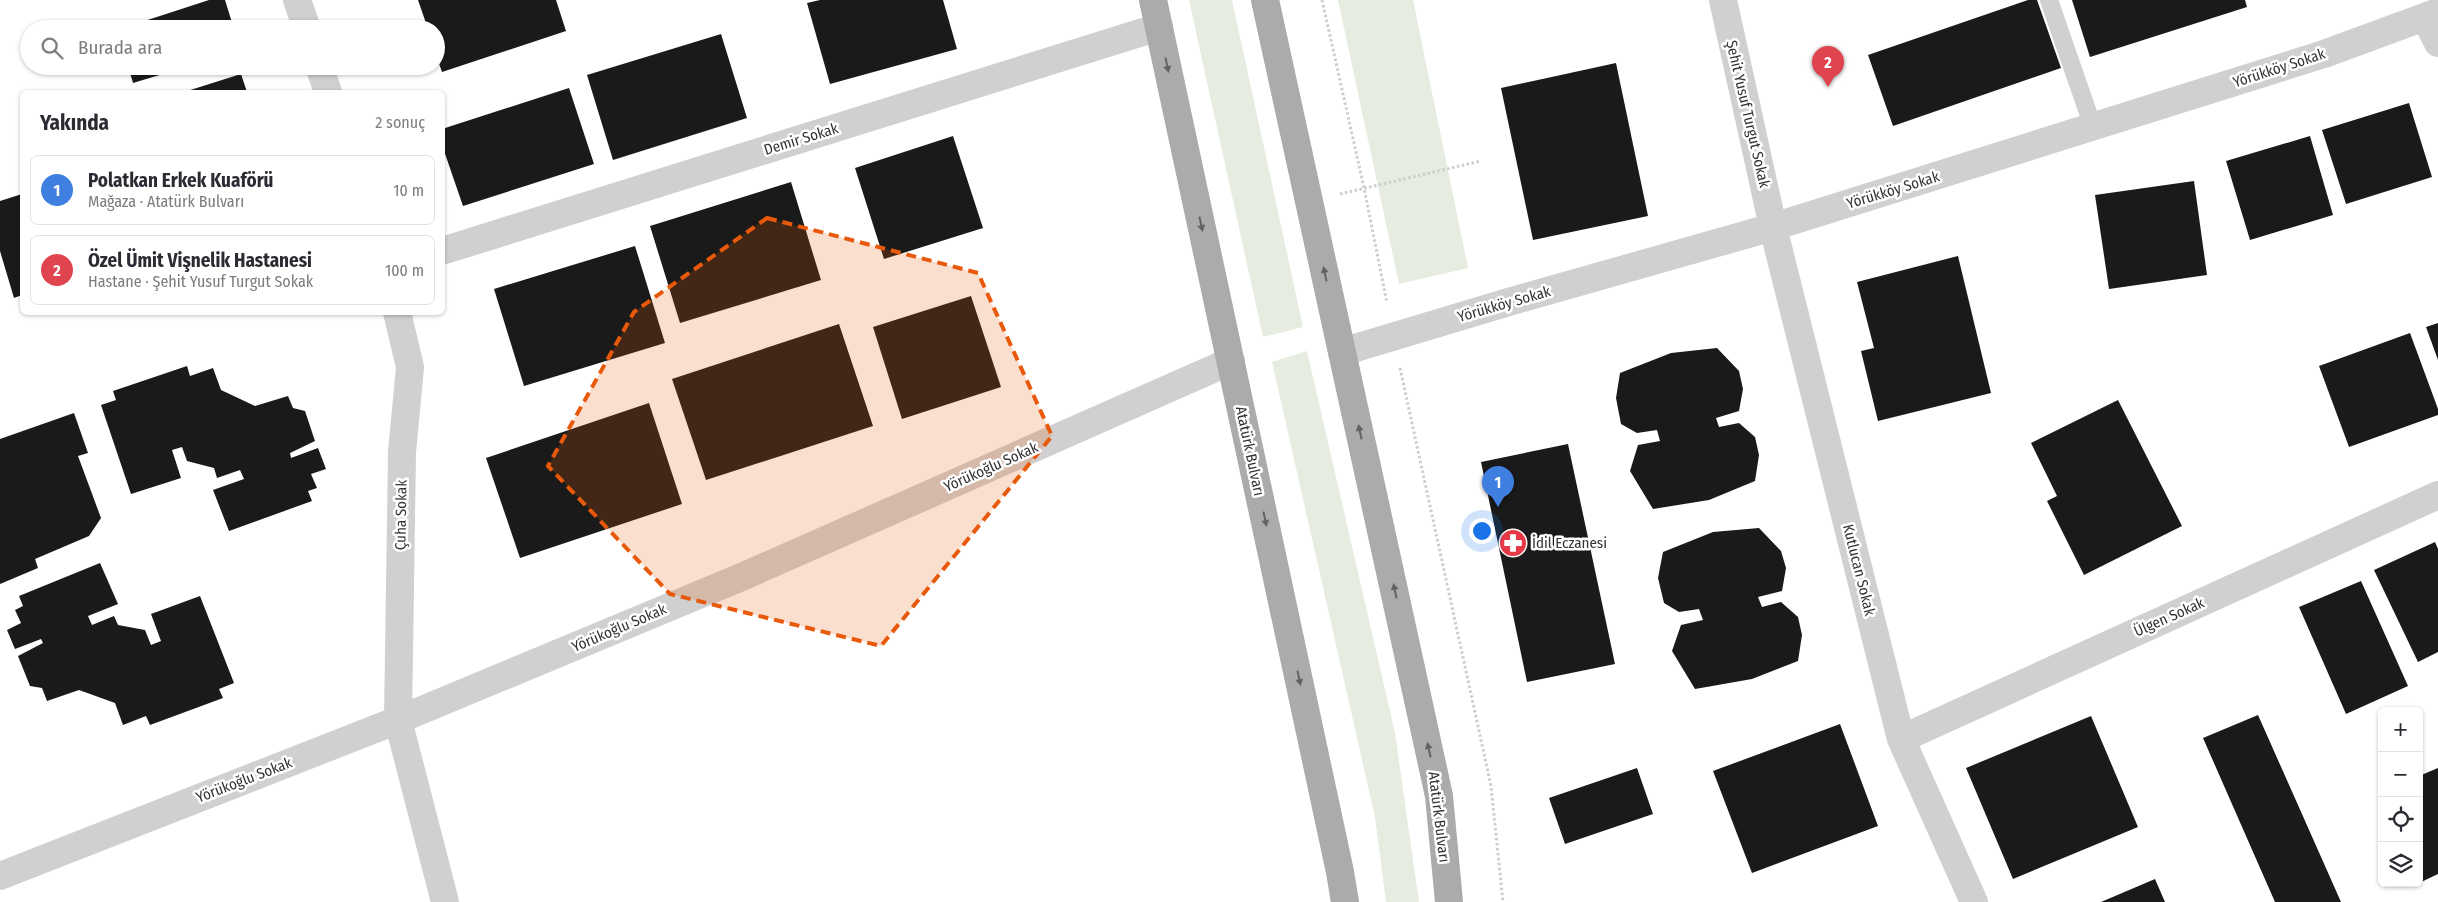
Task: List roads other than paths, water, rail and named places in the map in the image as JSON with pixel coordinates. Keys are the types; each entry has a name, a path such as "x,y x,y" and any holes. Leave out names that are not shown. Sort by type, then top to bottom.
{"main road":[{"name":"Atatürk Bulvarı","path":"1153,0 1345,902"},
{"name":"Atatürk Bulvarı","path":"1265,0 1440,796 1449,902"}],"street":[{"path":"297,0 304,20"},
{"name":"Şehit Yusuf Turgut Sokak","path":"1723,0 1773,227"},
{"path":"2431,15 2438,43"},
{"name":"Yörükköy Sokak","path":"1342,352 1512,301 1773,227 2324,54 2431,15"},
{"name":"Demir Sokak","path":"445,250 1159,27"},
{"path":"322,75 327,90"},
{"name":"Kutlucan Sokak","path":"1773,227 1901,739 1974,902"},
{"name":"Çuha Sokak","path":"398,315 410,367 402,452 398,720 445,902"},
{"name":"Yörükoğlu Sokak","path":"0,876 398,720 744,576 1231,361"},
{"name":"Ülgen Sokak","path":"1901,739 2438,495"}],"lane":[{"path":"2049,0 2093,127"}],"place":[{"name":"Özel Ümit Vişnelik Hastanesi","path":"1828,87"},
{"name":"Polatkan Erkek Kuaförü","path":"1498,507"},
{"name":"İdil Eczanesi","path":"1513,543"}]}
